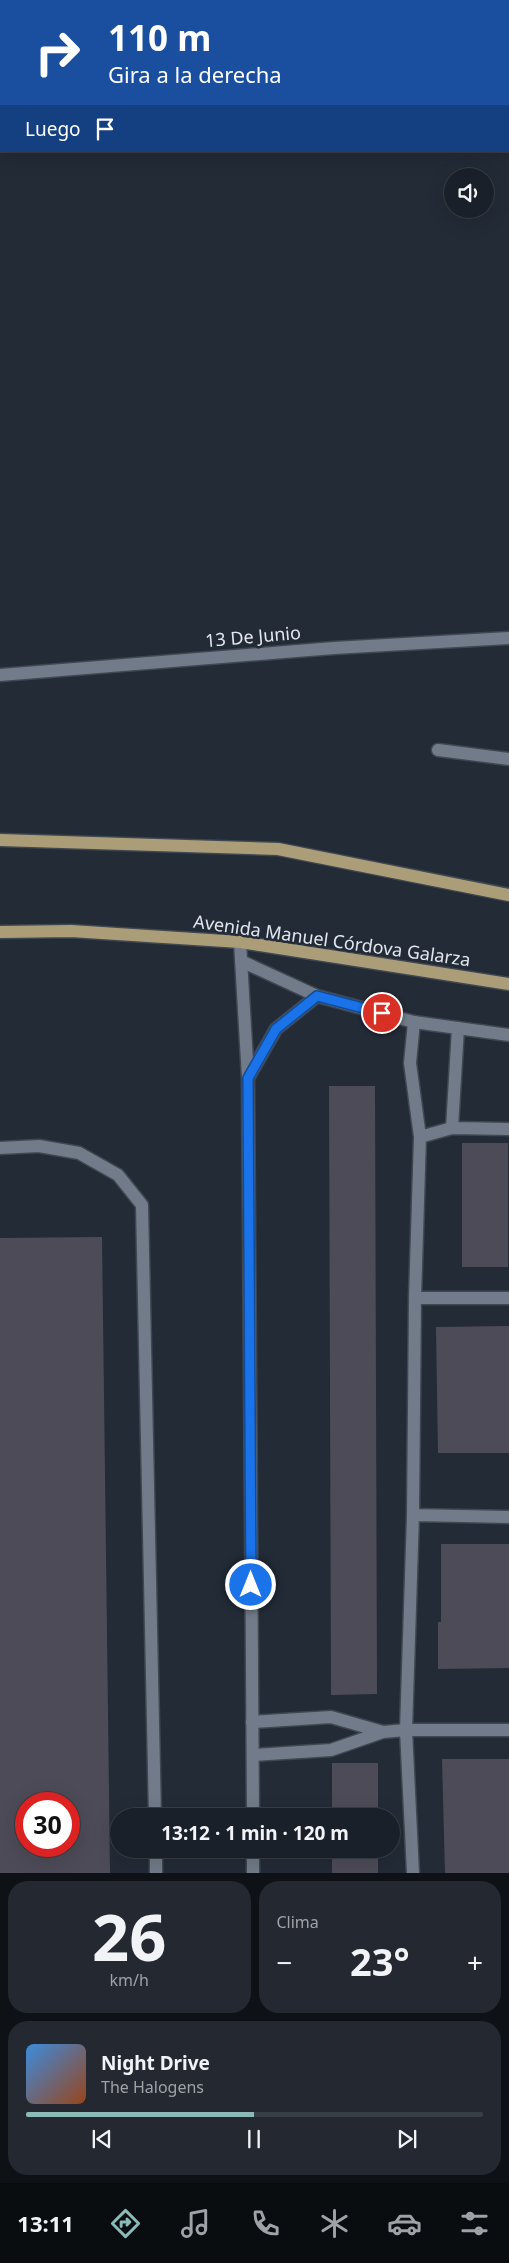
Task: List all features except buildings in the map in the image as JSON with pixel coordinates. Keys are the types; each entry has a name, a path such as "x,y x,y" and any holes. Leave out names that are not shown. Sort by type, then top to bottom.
{"main road":[{"path":"0,840 278,849 509,895"},
{"name":"Avenida Manuel Córdova Galarza","path":"0,932 71,931 240,942 509,984"}],"street":[{"name":"13 De Junio","path":"0,675 334,648 509,638"},
{"path":"438,750 509,760"},
{"path":"240,942 248,1078 253,1808"},
{"path":"241,961 317,996 414,1022 509,1035"},
{"path":"248,1078 276,1029 317,996"},
{"path":"413,1873 406,1730 413,1515 415,1298 420,1137 410,1063 414,1022"},
{"path":"452,1128 458,1028"},
{"path":"420,1137 452,1128 509,1129"},
{"path":"0,1148 39,1146 79,1153 118,1174 142,1205 155,1808"},
{"path":"415,1298 509,1298"},
{"path":"413,1515 509,1517"},
{"path":"252,1722 331,1717 383,1732"},
{"path":"253,1755 331,1750 383,1732 406,1730 509,1730"},
{"path":"156,1858 156,1873"},
{"path":"253,1858 253,1873"}],"route":[{"path":"251,1585 248,1078 276,1029 317,996 382,1013"}]}
